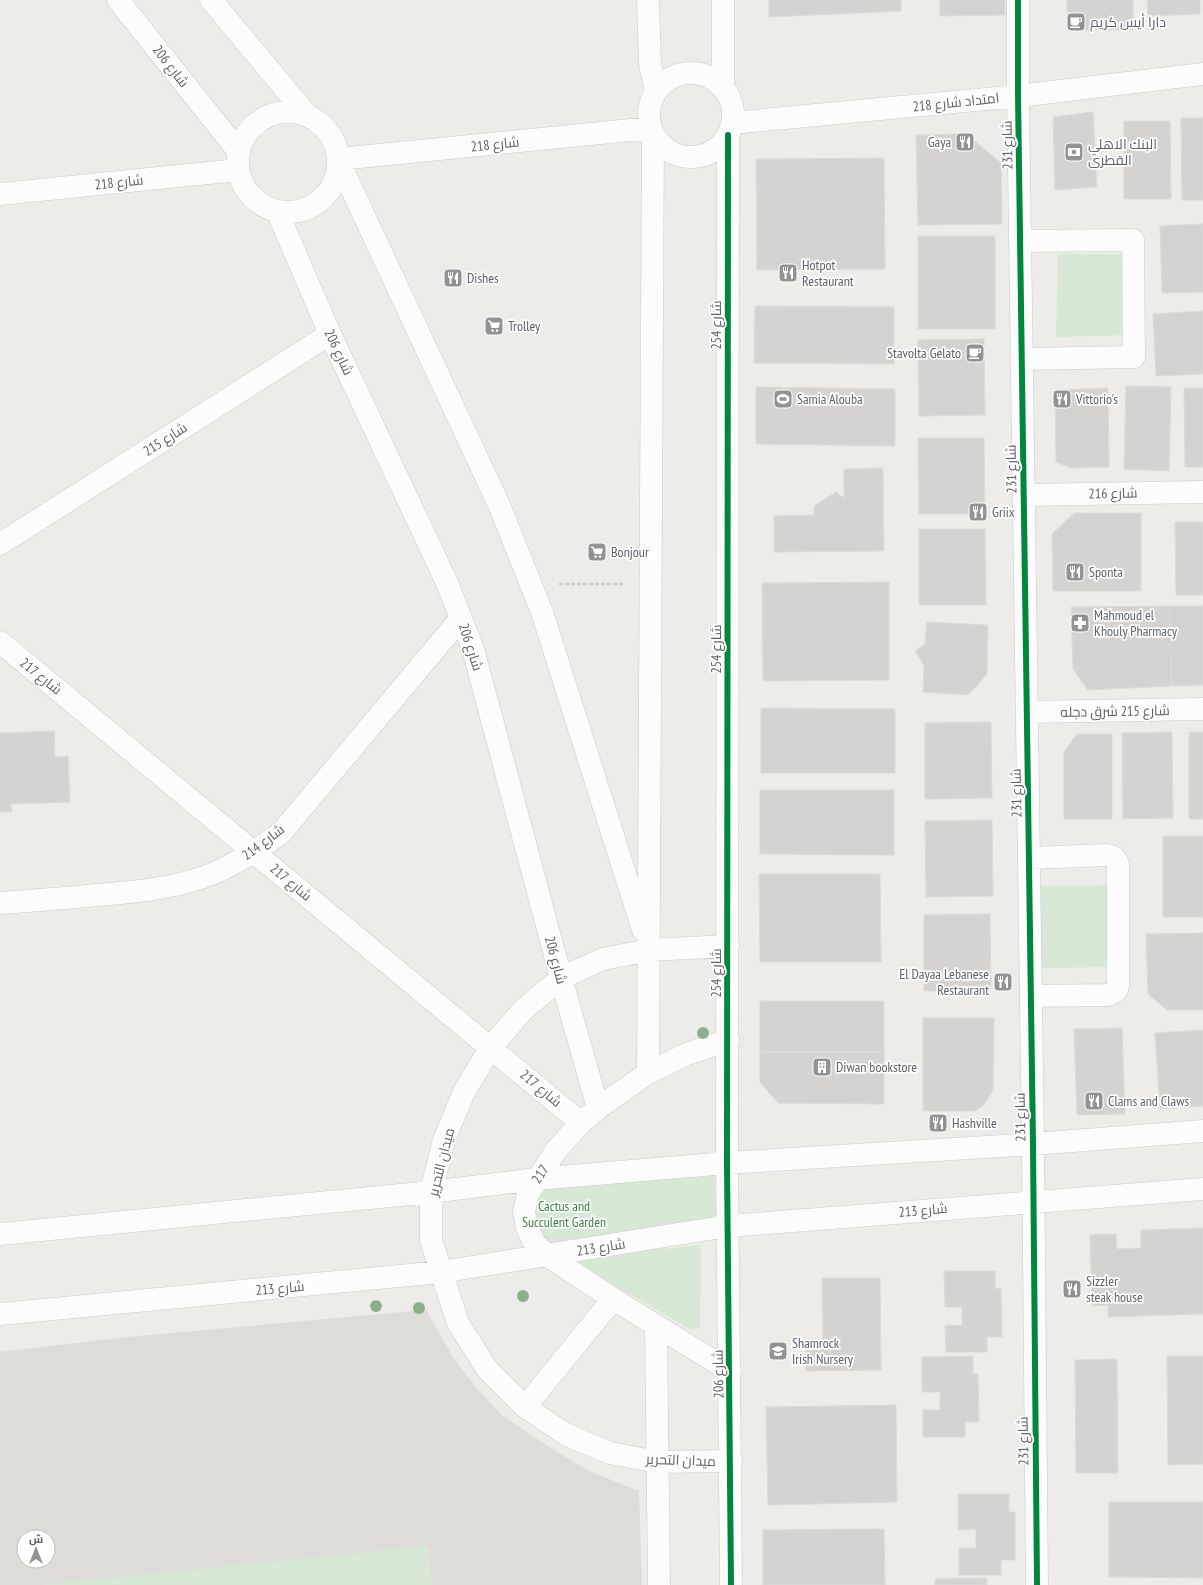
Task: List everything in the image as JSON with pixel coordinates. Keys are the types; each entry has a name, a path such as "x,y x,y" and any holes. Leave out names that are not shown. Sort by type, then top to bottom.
{"street":[{"name":"شارع 206","path":"118,0 238,161"},
{"path":"211,0 308,115"},
{"path":"648,0 650,64 656,91"},
{"path":"723,0 723,87"},
{"name":"شارع 231","path":"1018,0 1018,96 1033,1144 1037,1585"},
{"path":"648,1073 652,131 649,116 650,103 656,91 664,82 676,75 688,72 713,78 723,87 730,98 733,110 730,129 722,144 712,151 702,155 679,155 668,150 660,143 652,131"},
{"name":"امتداد شارع 218","path":"730,129 1203,74"},
{"path":"339,161 336,179 327,195 313,206 295,212 277,211 263,206 252,196 243,184 238,161 244,138 252,126 264,118 278,112 293,111 308,115 320,122 330,133 336,146 339,161 500,507 542,612 649,950"},
{"name":"شارع 254","path":"727,1163 730,129"},
{"name":"شارع 218","path":"339,161 652,131"},
{"name":"شارع 218","path":"0,194 238,161"},
{"name":"شارع 206","path":"277,211 330,334 448,585 473,649 561,978 598,1108"},
{"path":"1020,241 1133,240 1134,295 1134,357 1022,359"},
{"name":"شارع 215","path":"0,544 330,334"},
{"name":"شارع 216","path":"1024,495 1203,492"},
{"name":"شارع 214","path":"0,904 150,890 178,885 205,877 255,852 280,833 461,618"},
{"name":"شارع 217","path":"0,642 581,1123"},
{"name":"شارع 215 شرق دجله","path":"1027,712 1203,708"},
{"path":"1029,858 1107,855 1114,857 1118,863 1118,986 1116,991 1108,995 1031,996"},
{"name":"ميدان التحرير","path":"728,946 649,950 603,959 561,978 523,1010 491,1047 464,1092 444,1140 431,1192 431,1240 440,1272 458,1323 487,1369 525,1408 565,1434 610,1453 657,1462 731,1461"},
{"name":"217","path":"728,1040 687,1054 648,1073 598,1108 581,1123 557,1150 536,1179 528,1194 524,1211 527,1228 535,1244 548,1256 612,1299 730,1371"},
{"path":"0,1234 431,1192 536,1179 727,1163 1033,1144 1203,1131"},
{"name":"شارع 206","path":"727,1163 731,1585"},
{"name":"شارع 213","path":"0,1314 440,1272 548,1256 728,1226 1033,1201 1203,1189"},
{"path":"525,1408 612,1299"},
{"path":"656,1326 659,1585"}],"path":[{"path":"531,584 651,584"}],"shaded area":[{"path":"426,1310 453,1357 477,1389 502,1415 549,1447 589,1471 639,1491 642,1585 0,1585 0,1352 128,1337"}],"green space":[{"path":"1058,254 1126,254 1127,335 1056,337"},
{"path":"1108,885 1109,967 1039,968 1039,886"},
{"name":"Cactus and Succulent Garden","path":"714,1174 717,1219 549,1246 539,1235 534,1203 543,1186"},
{"name":"Cactus and Succulent Garden","path":"701,1245 700,1327 693,1331 570,1259"},
{"path":"428,1546 432,1585 39,1585"}],"building":[{"path":"769,0 901,0 901,11 769,17"},
{"path":"940,0 1005,0 1005,15 940,16"},
{"path":"1067,0 1133,0 1133,30 1086,30 1067,11"},
{"path":"1147,0 1200,0 1200,14 1148,16"},
{"name":"البنك الاهلي القطرى","path":"1093,112 1097,187 1055,190 1053,117"},
{"path":"1181,118 1203,118 1203,200 1182,200"},
{"path":"1124,121 1170,121 1171,199 1124,199"},
{"path":"966,134 1001,163 1002,224 918,225 916,135"},
{"path":"884,158 885,269 757,270 756,159"},
{"path":"1203,224 1203,292 1162,293 1160,226"},
{"path":"918,236 995,236 995,329 918,329"},
{"path":"755,306 894,307 894,364 754,363"},
{"path":"1203,311 1203,374 1156,376 1153,314"},
{"path":"984,339 985,415 919,416 918,340"},
{"path":"1126,386 1171,387 1169,471 1124,469"},
{"path":"756,387 895,389 895,446 756,444"},
{"path":"1108,388 1109,467 1071,468 1056,462 1055,390"},
{"path":"1184,388 1203,388 1203,467 1185,467"},
{"path":"918,438 984,438 985,514 919,514"},
{"path":"883,468 884,551 774,552 774,516 814,515 814,506 836,492 844,498 844,469"},
{"path":"1074,513 1141,513 1141,591 1053,591 1052,534"},
{"path":"1175,522 1203,522 1203,595 1176,595"},
{"path":"919,529 985,529 986,605 919,605"},
{"path":"889,582 889,680 763,681 762,583"},
{"path":"1170,606 1203,606 1203,685 1171,686"},
{"path":"1170,606 1171,686 1088,690 1073,669 1071,607"},
{"path":"927,622 988,625 987,674 968,695 923,692 924,665 915,651 925,644"},
{"path":"761,708 895,709 895,773 761,773"},
{"path":"991,722 992,798 925,799 925,723"},
{"path":"54,731 55,757 68,756 70,802 11,804 12,812 0,812 0,733"},
{"path":"1172,732 1173,818 1123,819 1122,733"},
{"path":"1189,732 1203,732 1203,819 1189,819"},
{"path":"1077,734 1112,734 1112,819 1064,819 1064,752"},
{"path":"760,790 894,790 894,855 760,854"},
{"path":"992,820 993,896 926,897 925,821"},
{"path":"1163,836 1203,836 1203,917 1163,917"},
{"path":"759,874 880,874 881,962 760,962"},
{"path":"990,914 991,990 924,991 924,915"},
{"path":"1203,933 1203,1010 1167,1010 1148,994 1146,934"},
{"path":"760,1001 884,1001 884,1052 760,1052"},
{"path":"923,1018 994,1018 993,1090 984,1105 974,1111 923,1111"},
{"path":"1122,1028 1125,1114 1077,1115 1074,1029"},
{"path":"1203,1030 1203,1106 1160,1109 1155,1033"},
{"name":"Diwan bookstore","path":"760,1052 884,1052 884,1104 778,1103 760,1082"},
{"path":"1203,1228 1203,1314 1108,1317 1108,1305 1092,1306 1090,1235 1116,1234 1117,1249 1141,1248 1141,1230"},
{"path":"944,1271 995,1271 995,1289 1001,1288 1002,1337 987,1337 987,1352 946,1352 945,1326 962,1325 962,1307 945,1307"},
{"path":"822,1278 880,1278 881,1370 806,1371 806,1339 823,1339"},
{"path":"973,1356 973,1374 978,1374 979,1422 965,1422 965,1437 923,1437 923,1410 940,1410 940,1392 922,1392 922,1357"},
{"path":"1167,1356 1203,1356 1203,1464 1168,1465"},
{"path":"1117,1359 1118,1473 1076,1473 1075,1360"},
{"path":"896,1405 897,1502 768,1505 766,1407"},
{"path":"958,1494 1009,1494 1009,1512 1015,1512 1015,1560 1001,1560 1001,1575 959,1575 959,1548 976,1548 976,1529 958,1530"},
{"path":"1109,1502 1203,1502 1203,1578 1109,1577"},
{"path":"884,1529 885,1585 763,1585 763,1530"},
{"path":"986,1578 987,1585 935,1585 935,1579"}],"cycle path":[{"path":"1018,0 1018,96 1033,1144 1037,1585"},
{"path":"728,135 727,1163 731,1585"}],"place":[{"name":"دارا أيس كريم","path":"1076,22"},
{"name":"Gaya","path":"965,142"},
{"name":"البنك الاهلي القطرى","path":"1074,152"},
{"name":"Hotpot Restaurant","path":"788,273"},
{"name":"Dishes","path":"453,278"},
{"name":"Trolley","path":"494,326"},
{"name":"Stavolta Gelato","path":"975,353"},
{"name":"Samia Alouba","path":"783,399"},
{"name":"Vittorio's","path":"1062,399"},
{"name":"Griix","path":"978,512"},
{"name":"Bonjour","path":"597,552"},
{"name":"Sponta","path":"1075,572"},
{"name":"Mahmoud el Khouly Pharmacy","path":"1080,623"},
{"name":"El Dayaa Lebanese Restaurant","path":"1003,982"},
{"name":"Diwan bookstore","path":"822,1067"},
{"name":"Clams and Claws","path":"1094,1101"},
{"name":"Hashville","path":"938,1123"},
{"name":"Sizzler steak house","path":"1072,1289"},
{"name":"Shamrock Irish Nursery","path":"778,1351"}]}
